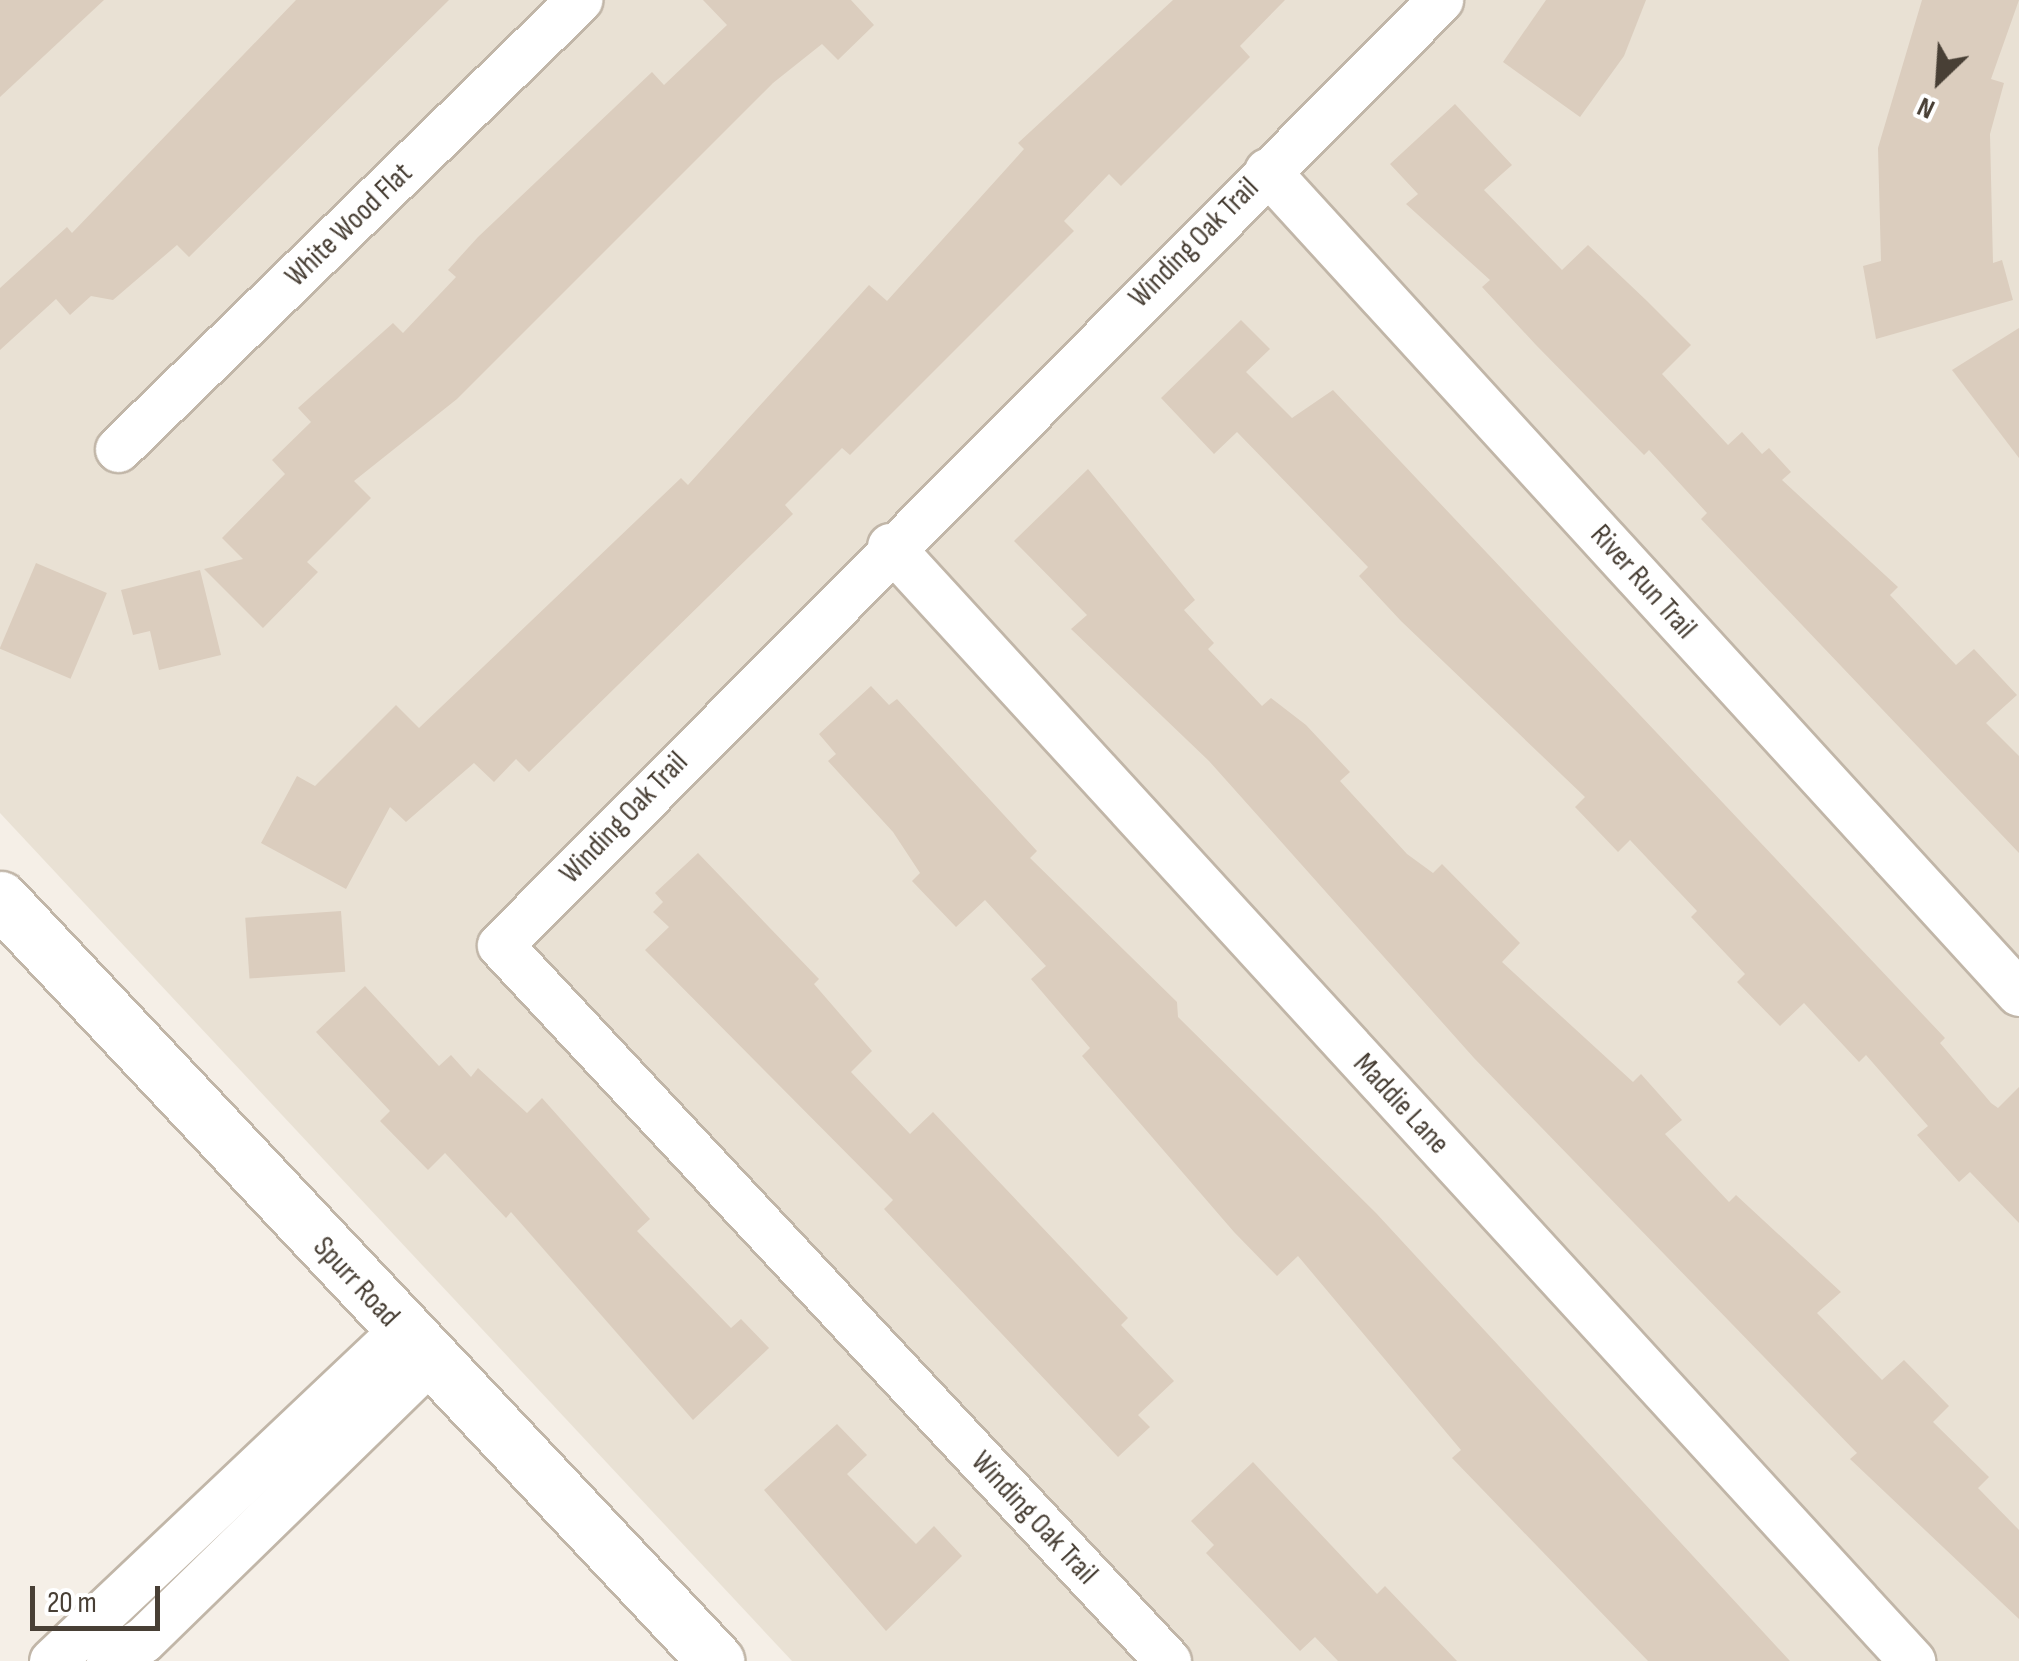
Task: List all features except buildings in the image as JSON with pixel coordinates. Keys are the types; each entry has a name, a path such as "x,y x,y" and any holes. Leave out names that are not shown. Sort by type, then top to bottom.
{"street":[{"name":"White Wood Flat","path":"118,449 579,0"},
{"name":"Winding Oak Trail","path":"1168,1661 500,945 890,546 1440,0"},
{"name":"River Run Trail","path":"1266,171 2019,994"},
{"name":"Maddie Lane","path":"890,546 1912,1661"},
{"name":"Spurr Road","path":"0,899 716,1661"},
{"path":"52,1661 416,1345"},
{"path":"109,1661 143,1640 416,1345"}],"shaded area":[{"path":"0,0 2019,0 2019,1661 792,1661 0,813"}]}
